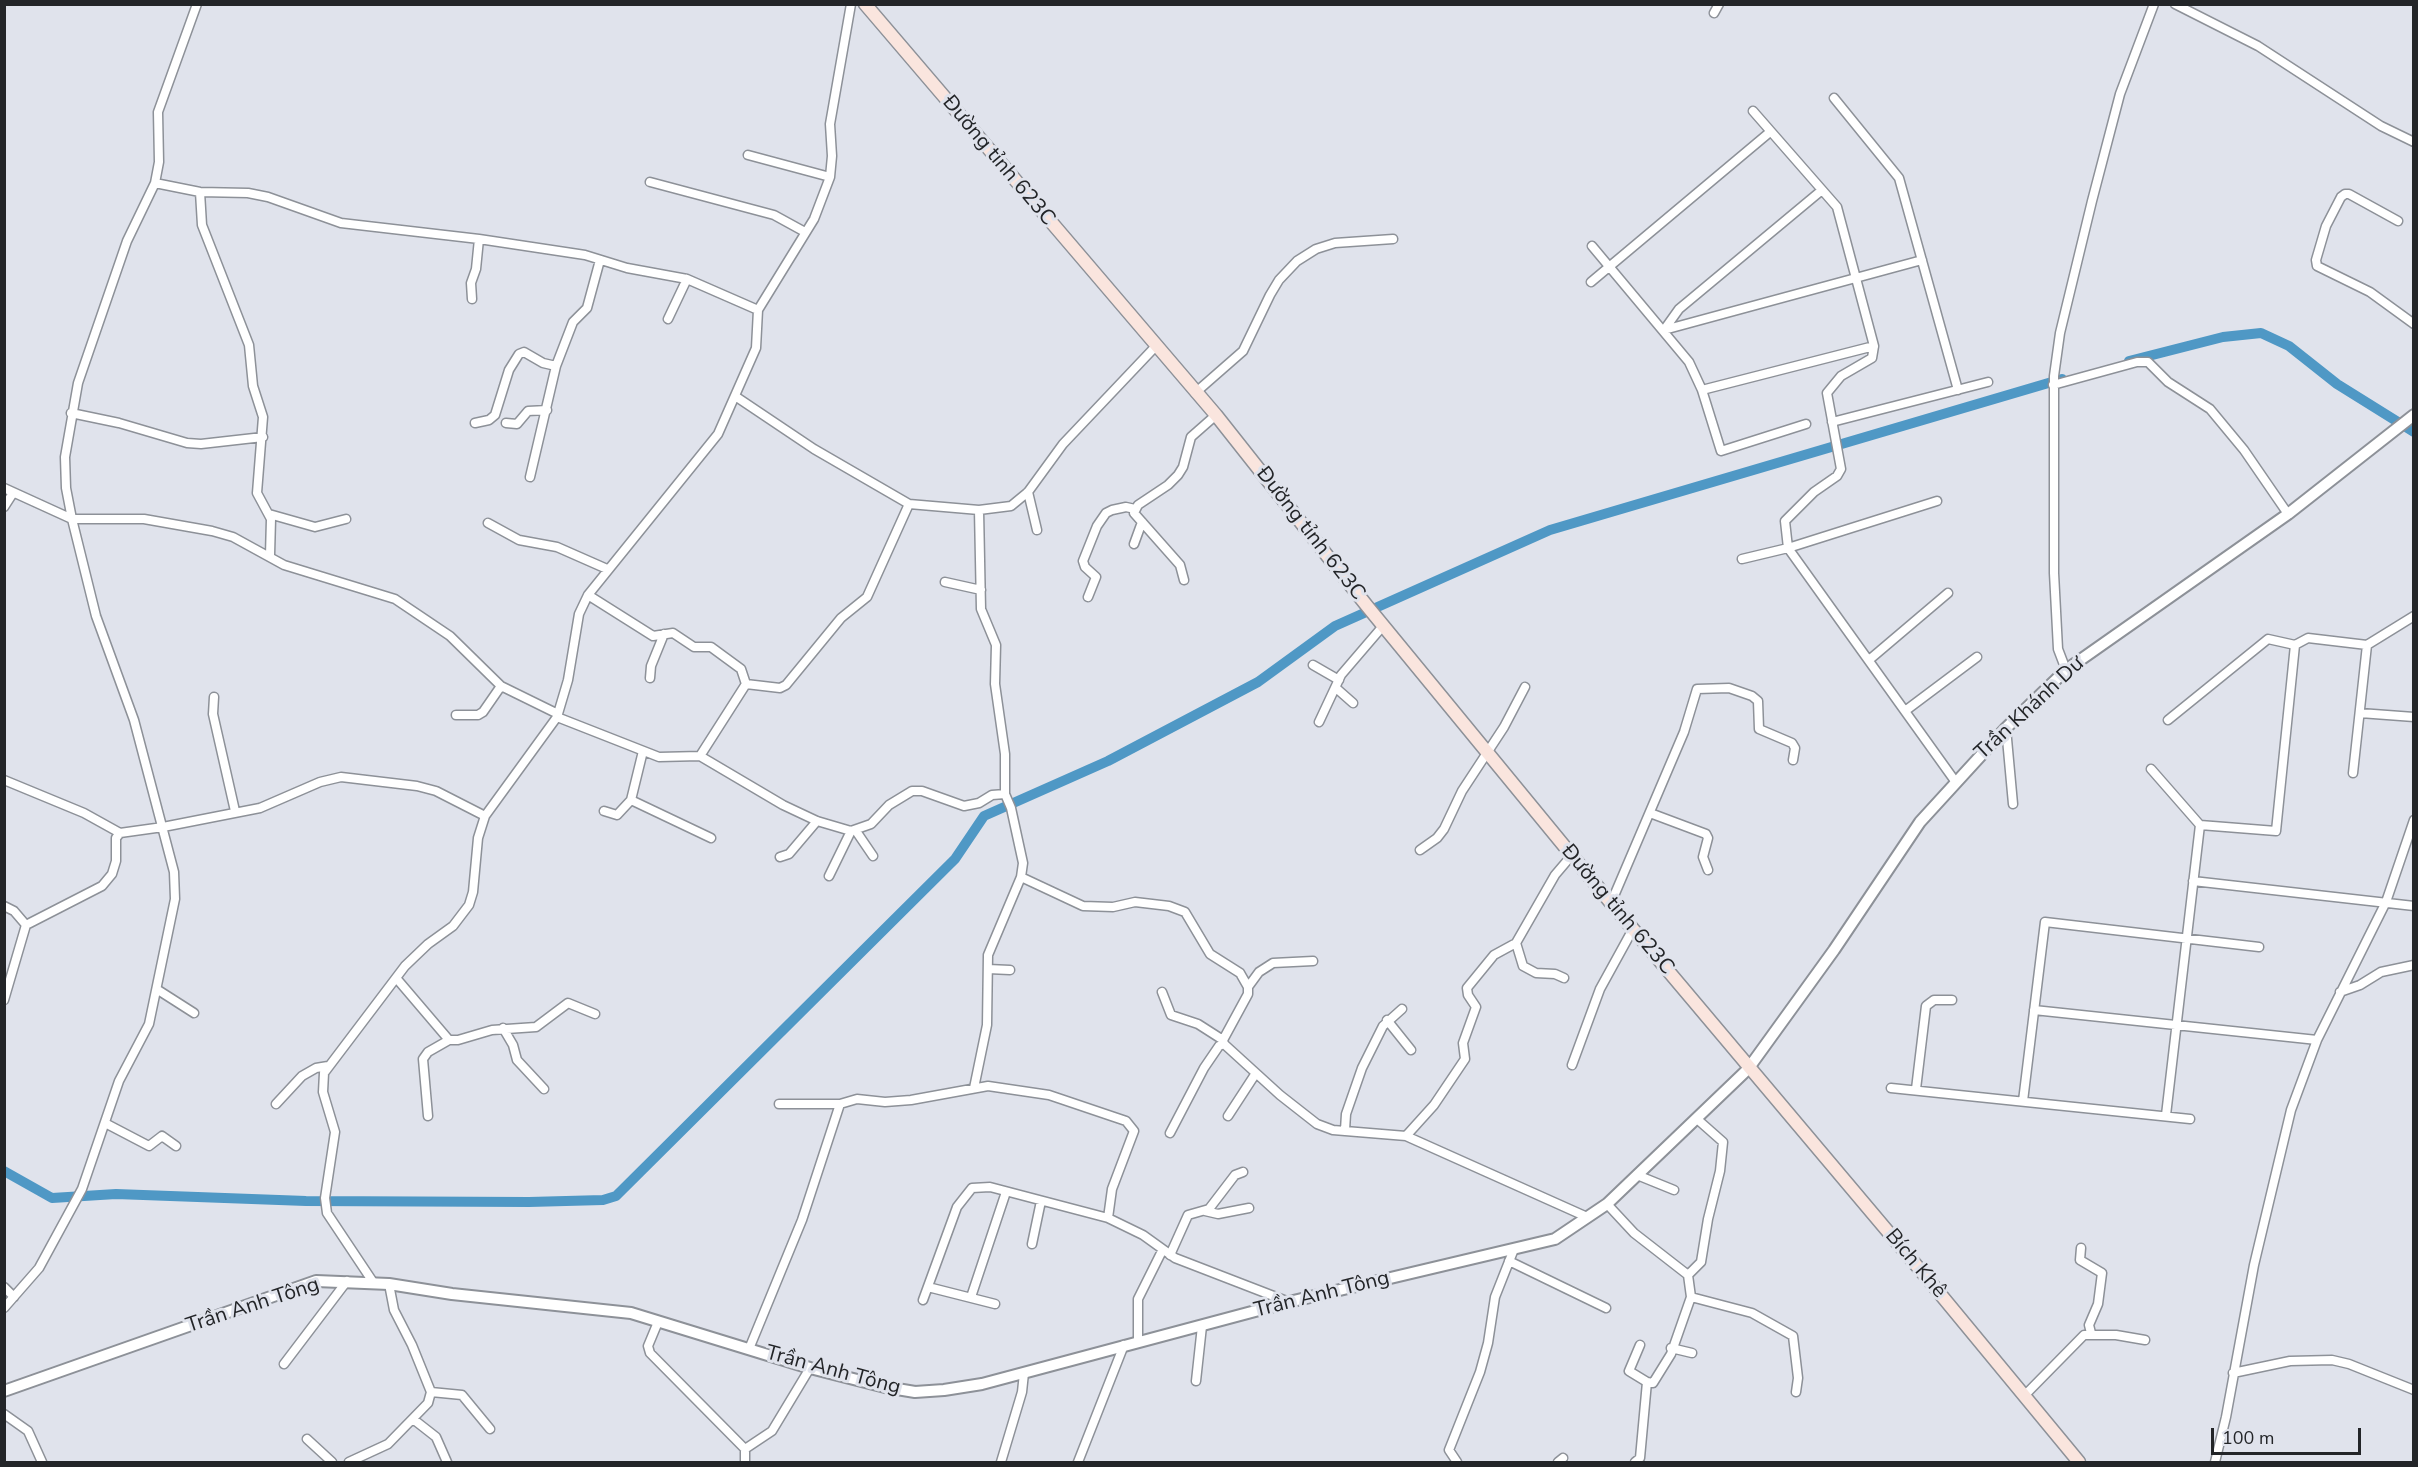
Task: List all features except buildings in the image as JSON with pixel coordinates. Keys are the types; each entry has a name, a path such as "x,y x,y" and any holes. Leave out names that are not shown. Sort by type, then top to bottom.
{"main road":[{"name":"Đường tỉnh 623C","path":"865,4 1155,347 1216,415 1383,626 1748,1069"},
{"name":"Bích Khê","path":"1748,1069 2025,1395 2079,1462"}],"street":[{"path":"4,1308 39,1268 82,1189 119,1081 149,1024 158,990 176,888 163,827 134,720 96,616 72,519 66,488 65,457 78,383 127,241 155,183 159,162 158,112 198,4"},
{"path":"373,1282 327,1213 325,1200 335,1132 322,1084 328,1066 405,966 428,944 453,926 469,905 478,838 485,816 558,716 568,680 579,614 588,595 607,569 651,520 718,434 756,348 758,310 819,209 830,177 832,156 830,124 851,4"},
{"path":"1714,13 1719,4"},
{"path":"2066,670 2058,649 2054,573 2054,381 2060,333 2114,116 2154,4"},
{"path":"2175,4 2258,46 2381,126 2414,142"},
{"path":"1834,98 1899,178 1958,390"},
{"path":"1752,111 1837,207 1874,346 1872,358 1841,376 1827,393 1841,469 1837,476 1814,492 1785,521 1788,548 1955,781"},
{"path":"1591,282 1770,132"},
{"path":"748,155 830,177"},
{"path":"650,182 774,215 805,232"},
{"path":"155,183 200,192 248,193 268,197 341,223 479,238 600,260 687,279 758,310"},
{"path":"1664,330 1679,309 1822,190"},
{"path":"200,192 202,225 249,345 254,386 263,417 257,493 272,522 270,555"},
{"path":"2398,221 2349,194 2344,194 2340,197 2326,226 2316,260 2317,266 2370,292 2414,324"},
{"path":"472,299 471,283 476,269 479,238"},
{"path":"1195,393 1243,351 1274,287 1297,261 1316,249 1335,243 1393,239"},
{"path":"1592,246 1689,362 1702,390 1721,451 1806,424"},
{"path":"530,477 556,366 573,322 587,308 600,260"},
{"path":"1664,330 1922,260"},
{"path":"668,319 687,279"},
{"path":"1702,390 1874,346"},
{"path":"735,396 814,449 909,504 979,510 1011,506 1028,492 1063,444 1155,347"},
{"path":"475,423 489,420 495,415 509,370 519,354 524,352 543,363 556,366"},
{"path":"2054,381 2137,362 2148,362 2168,382 2210,409 2244,450 2288,514"},
{"path":"1832,422 1988,382"},
{"path":"506,423 517,424 528,411 547,410"},
{"path":"71,413 119,423 187,443 201,444 263,437"},
{"path":"1135,509 1178,475 1191,437 1216,415"},
{"name":"Trần Khánh Dư","path":"1748,1069 1834,950 1920,822 1955,781 2006,728 2066,670 2288,514 2410,421"},
{"path":"4,488 72,519 144,519 233,537 270,555 284,565 395,599 450,636 501,686 558,716 643,752 668,758 687,754 700,756 783,805 817,821 854,831 871,824 889,805 912,791 922,790 964,806 980,803 992,795 1005,797"},
{"path":"1028,492 1036,530"},
{"path":"4,507 13,493"},
{"path":"1742,559 1788,548 1937,501"},
{"path":"746,684 780,688 786,685 841,618 867,597 909,504"},
{"path":"1088,597 1096,577 1085,567 1083,561 1096,526 1106,513 1112,510 1126,507 1135,509"},
{"path":"1135,509 1134,513 1180,565 1184,580"},
{"path":"974,1088 987,1025 988,969 991,946 1021,877 1023,863 1011,808 1005,797 1005,754 995,684 996,645 981,609 979,510"},
{"path":"269,514 315,527 346,519"},
{"path":"1134,544 1142,522"},
{"path":"488,523 519,540 557,547 607,569"},
{"path":"945,582 981,590"},
{"path":"1869,660 1948,593"},
{"path":"588,595 653,636 673,633 694,647 711,646 741,669 746,684"},
{"path":"2168,720 2268,639 2295,645 2308,638 2367,645 2414,616"},
{"path":"1319,722 1337,684 1383,626"},
{"path":"650,678 651,666 664,634"},
{"path":"2151,770 2200,825 2276,831 2295,645"},
{"path":"2353,773 2367,645"},
{"path":"1905,711 1977,657"},
{"path":"1312,665 1337,684 1353,703"},
{"path":"700,756 746,684"},
{"path":"456,715 474,715 483,712 501,686"},
{"path":"1420,850 1437,838 1444,829 1462,791 1488,752 1525,687"},
{"path":"1611,903 1684,732 1695,694 1702,687 1729,688 1752,696 1758,701 1759,729 1792,743 1795,748 1793,760"},
{"path":"214,697 213,714 236,812"},
{"path":"2360,713 2414,717"},
{"path":"2006,728 2013,804"},
{"path":"604,812 617,815 632,800 643,752"},
{"path":"4,780 84,813 120,833 260,808 320,782 341,777 367,778 436,791 485,816"},
{"path":"632,800 711,838"},
{"path":"1650,813 1706,834 1708,838 1703,857 1708,870"},
{"path":"2214,1462 2226,1417 2273,1178 2291,1110 2318,1040 2340,992 2386,903 2414,820"},
{"path":"780,857 789,854 817,821"},
{"path":"2166,1115 2200,825"},
{"path":"854,831 873,856"},
{"path":"829,876 854,831"},
{"path":"4,1000 26,925 102,886 112,874 116,861 116,838 120,833"},
{"path":"1406,1136 1434,1105 1465,1059 1463,1043 1476,1007 1467,995 1467,988 1494,956 1516,943 1555,875 1572,855"},
{"path":"1021,877 1083,906 1113,907 1135,902 1178,908 1185,912 1210,954 1240,973 1248,987 1248,994 1224,1042 1204,1068 1170,1133"},
{"path":"2193,881 2414,906"},
{"path":"4,906 14,911 26,925"},
{"path":"2023,1101 2045,922 2259,947"},
{"path":"1572,1065 1600,989 1633,929"},
{"path":"1516,943 1523,966 1536,973 1556,974 1564,978"},
{"path":"1248,987 1259,972 1273,963 1313,961"},
{"path":"2340,992 2360,985 2381,972 2414,965"},
{"path":"988,969 1010,970"},
{"path":"397,979 449,1040"},
{"path":"158,990 194,1013"},
{"path":"1162,992 1170,1015 1198,1024 1224,1042 1256,1073 1317,1124 1345,1130 1406,1136 1587,1217"},
{"path":"1917,1089 1926,1006 1934,1000 1952,1000"},
{"path":"428,1116 423,1059 428,1052 449,1040 458,1040 503,1028 536,1026 568,1003 595,1014"},
{"path":"1345,1130 1346,1114 1362,1068 1387,1020 1402,1010"},
{"path":"2034,1010 2318,1040"},
{"path":"1387,1020 1412,1050"},
{"path":"503,1028 513,1045 517,1060 543,1089"},
{"path":"276,1104 302,1076 316,1068 328,1066"},
{"name":"Trần Anh Tông","path":"4,1391 316,1281 373,1282 452,1294 631,1313 810,1368 885,1388 915,1392 981,1384 1289,1302 1555,1239 1607,1204 1748,1069"},
{"path":"1228,1116 1256,1073"},
{"path":"779,1104 840,1104 857,1099 885,1102 962,1092 974,1088 1004,1087 1049,1095 1111,1114 1130,1125 1134,1131 1112,1189 1108,1218"},
{"path":"1892,1088 2190,1119"},
{"path":"749,1349 802,1220 840,1104"},
{"path":"1688,1275 1701,1262 1708,1219 1720,1171 1723,1142 1697,1119"},
{"path":"105,1123 148,1146 162,1136 176,1146"},
{"path":"1205,1211 1213,1205 1235,1175 1243,1172"},
{"path":"1637,1175 1674,1190"},
{"path":"922,1300 957,1207 968,1191 979,1186 1108,1218 1143,1235 1166,1253 1289,1302"},
{"path":"970,1297 1006,1192"},
{"path":"1032,1244 1041,1201"},
{"path":"1607,1204 1634,1233 1688,1275 1691,1297 1671,1348 1671,1354 1653,1383 1629,1371 1640,1345"},
{"path":"1138,1342 1138,1299 1188,1215 1191,1212 1205,1211 1218,1214 1248,1208"},
{"path":"2081,1248 2080,1260 2102,1273 2098,1304 2089,1325 2091,1333"},
{"path":"1457,1462 1449,1449 1480,1371 1488,1343 1495,1297 1514,1249"},
{"path":"1509,1261 1606,1308"},
{"path":"284,1364 347,1281"},
{"path":"349,1462 388,1444 428,1403 431,1392 394,1310 389,1284"},
{"path":"4,1287 14,1297"},
{"path":"928,1287 995,1304"},
{"path":"1691,1297 1752,1313 1793,1336 1798,1378 1796,1392"},
{"path":"658,1322 648,1346 650,1353 745,1449 745,1462"},
{"path":"1196,1381 1203,1326"},
{"path":"2025,1395 2084,1335 2091,1333 2145,1340"},
{"path":"1078,1462 1124,1345"},
{"path":"1671,1348 1692,1353"},
{"path":"2233,1374 2290,1361 2332,1360 2349,1364 2414,1390"},
{"path":"745,1449 772,1431 810,1368"},
{"path":"1001,1462 1022,1392 1024,1373"},
{"path":"1635,1462 1641,1458 1647,1382"},
{"path":"431,1392 462,1395 490,1429"},
{"path":"4,1414 27,1431 42,1462"},
{"path":"413,1419 436,1437 447,1462"},
{"path":"308,1438 332,1462"}],"waterway":[{"path":"2129,361 2223,337 2261,333 2289,346 2337,384 2414,432"},
{"path":"4,1171 52,1198 116,1194 306,1201 529,1202 603,1200 616,1196 955,859 984,816 1108,761 1258,682 1335,626 1550,530 2062,379"}]}
